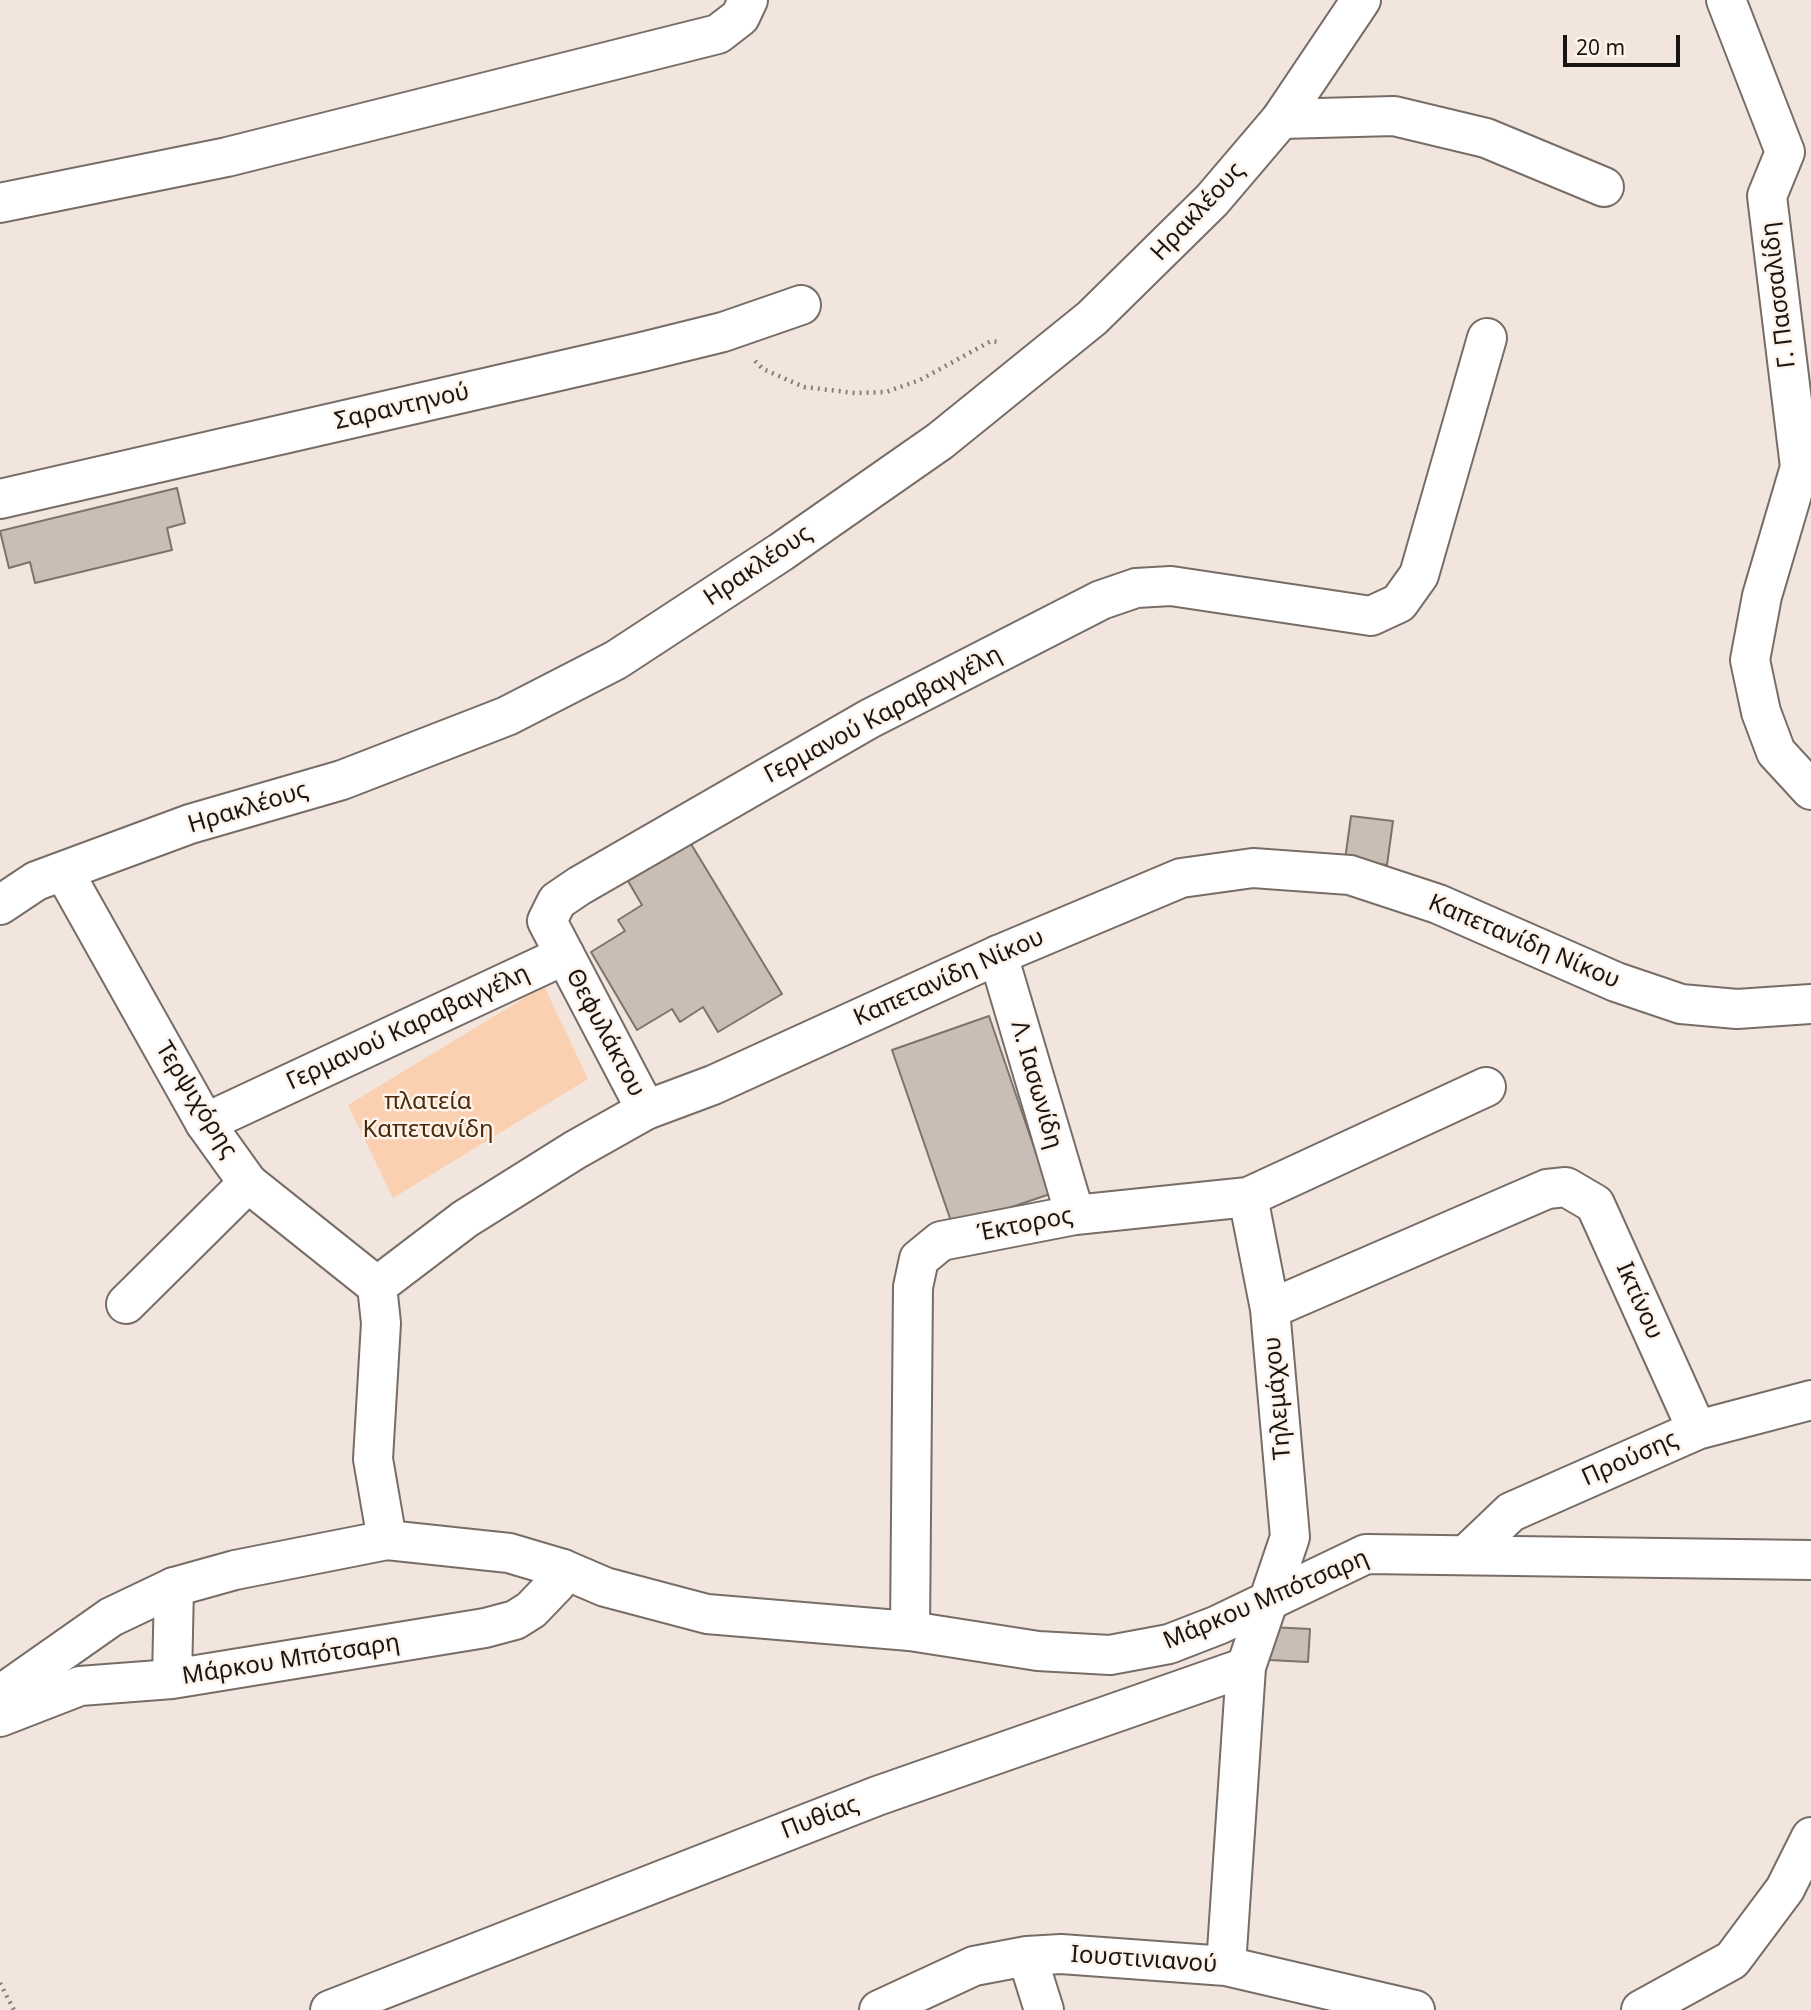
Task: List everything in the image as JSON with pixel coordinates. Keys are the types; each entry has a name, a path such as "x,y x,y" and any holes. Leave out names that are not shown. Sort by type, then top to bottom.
{"street":[{"path":"0,203 227,157 718,34 740,17 748,0"},
{"name":"Ηρακλέους","path":"0,905 36,881 190,824 342,780 507,716 616,660 781,552 940,442 1092,318 1212,200 1281,119 1361,0"},
{"name":"Γ. Πασσαλίδη","path":"1726,0 1798,157 1768,196 1800,467 1762,596 1750,660 1761,712 1776,752 1811,790"},
{"path":"1281,119 1394,117 1486,138 1604,187"},
{"name":"Σαραντηνού","path":"0,499 723,332 801,305"},
{"name":"Γερμανού Καραβαγγέλη","path":"205,1123 565,955 547,921 558,901 579,886 869,719 1101,600 1136,588 1171,586 1371,616 1399,603 1419,575 1487,338"},
{"name":"Καπετανίδη Νίκου","path":"377,1286 465,1219 575,1150 646,1110 713,1086 998,954 1181,878 1253,868 1350,875 1438,904 1616,982 1681,1004 1737,1009 1811,1004"},
{"name":"Τερψιχόρης","path":"64,872 205,1123 248,1183 377,1286"},
{"name":"Λ. Ιασωνίδη","path":"998,954 1075,1215"},
{"name":"Θεφυλάκτου","path":"565,955 646,1110"},
{"name":"Έκτορος","path":"910,1631 913,1287 919,1259 941,1241 1075,1215 1248,1197 1486,1087"},
{"path":"126,1304 248,1183"},
{"name":"Ικτίνου","path":"1270,1309 1547,1189 1566,1187 1595,1204 1697,1430"},
{"name":"Τηλεμάχου","path":"1248,1197 1270,1309 1290,1537 1270,1597"},
{"path":"377,1286 381,1323 373,1459 387,1540"},
{"name":"Προύσης","path":"1467,1554 1511,1512 1697,1430 1811,1400"},
{"name":"Μάρκου Μπότσαρη","path":"0,1695 111,1617 174,1587 235,1570 387,1540 509,1553 563,1569 605,1587 707,1614 910,1631 1038,1651 1111,1656 1169,1644 1218,1625 1270,1597 1366,1554 1811,1560"},
{"name":"Μάρκου Μπότσαρη","path":"0,1717 80,1685 172,1679 432,1637 516,1620 545,1596 563,1569"},
{"path":"172,1679 174,1587"},
{"path":"1226,1966 1246,1667 1270,1597"},
{"name":"Πυθίας","path":"330,2010 877,1796 1246,1667"},
{"path":"1640,2010 1732,1960 1785,1889 1811,1837"},
{"name":"Ιουστινιανού","path":"879,2010 974,1966 1027,1956 1061,1954 1226,1966 1415,2010"},
{"path":"1027,1956 1044,2010"}],"path":[{"path":"723,332 763,369 804,387 855,393 886,392 920,380 991,341 1051,352"},
{"path":"0,1983 14,2010"}],"green space":[{"name":"πλατεία Καπετανίδη","path":"544,986 588,1079 393,1198 348,1105"}],"building":[{"path":"177,488 185,523 167,528 172,550 35,583 30,562 9,568 0,531"},
{"path":"1351,816 1393,821 1387,865 1345,860"},
{"path":"691,844 782,994 718,1032 703,1007 680,1022 672,1009 637,1030 591,952 625,931 618,920 642,905 628,881"},
{"path":"989,1016 1050,1194 953,1227 892,1050"},
{"path":"1270,1627 1310,1629 1308,1662 1269,1660"}]}
